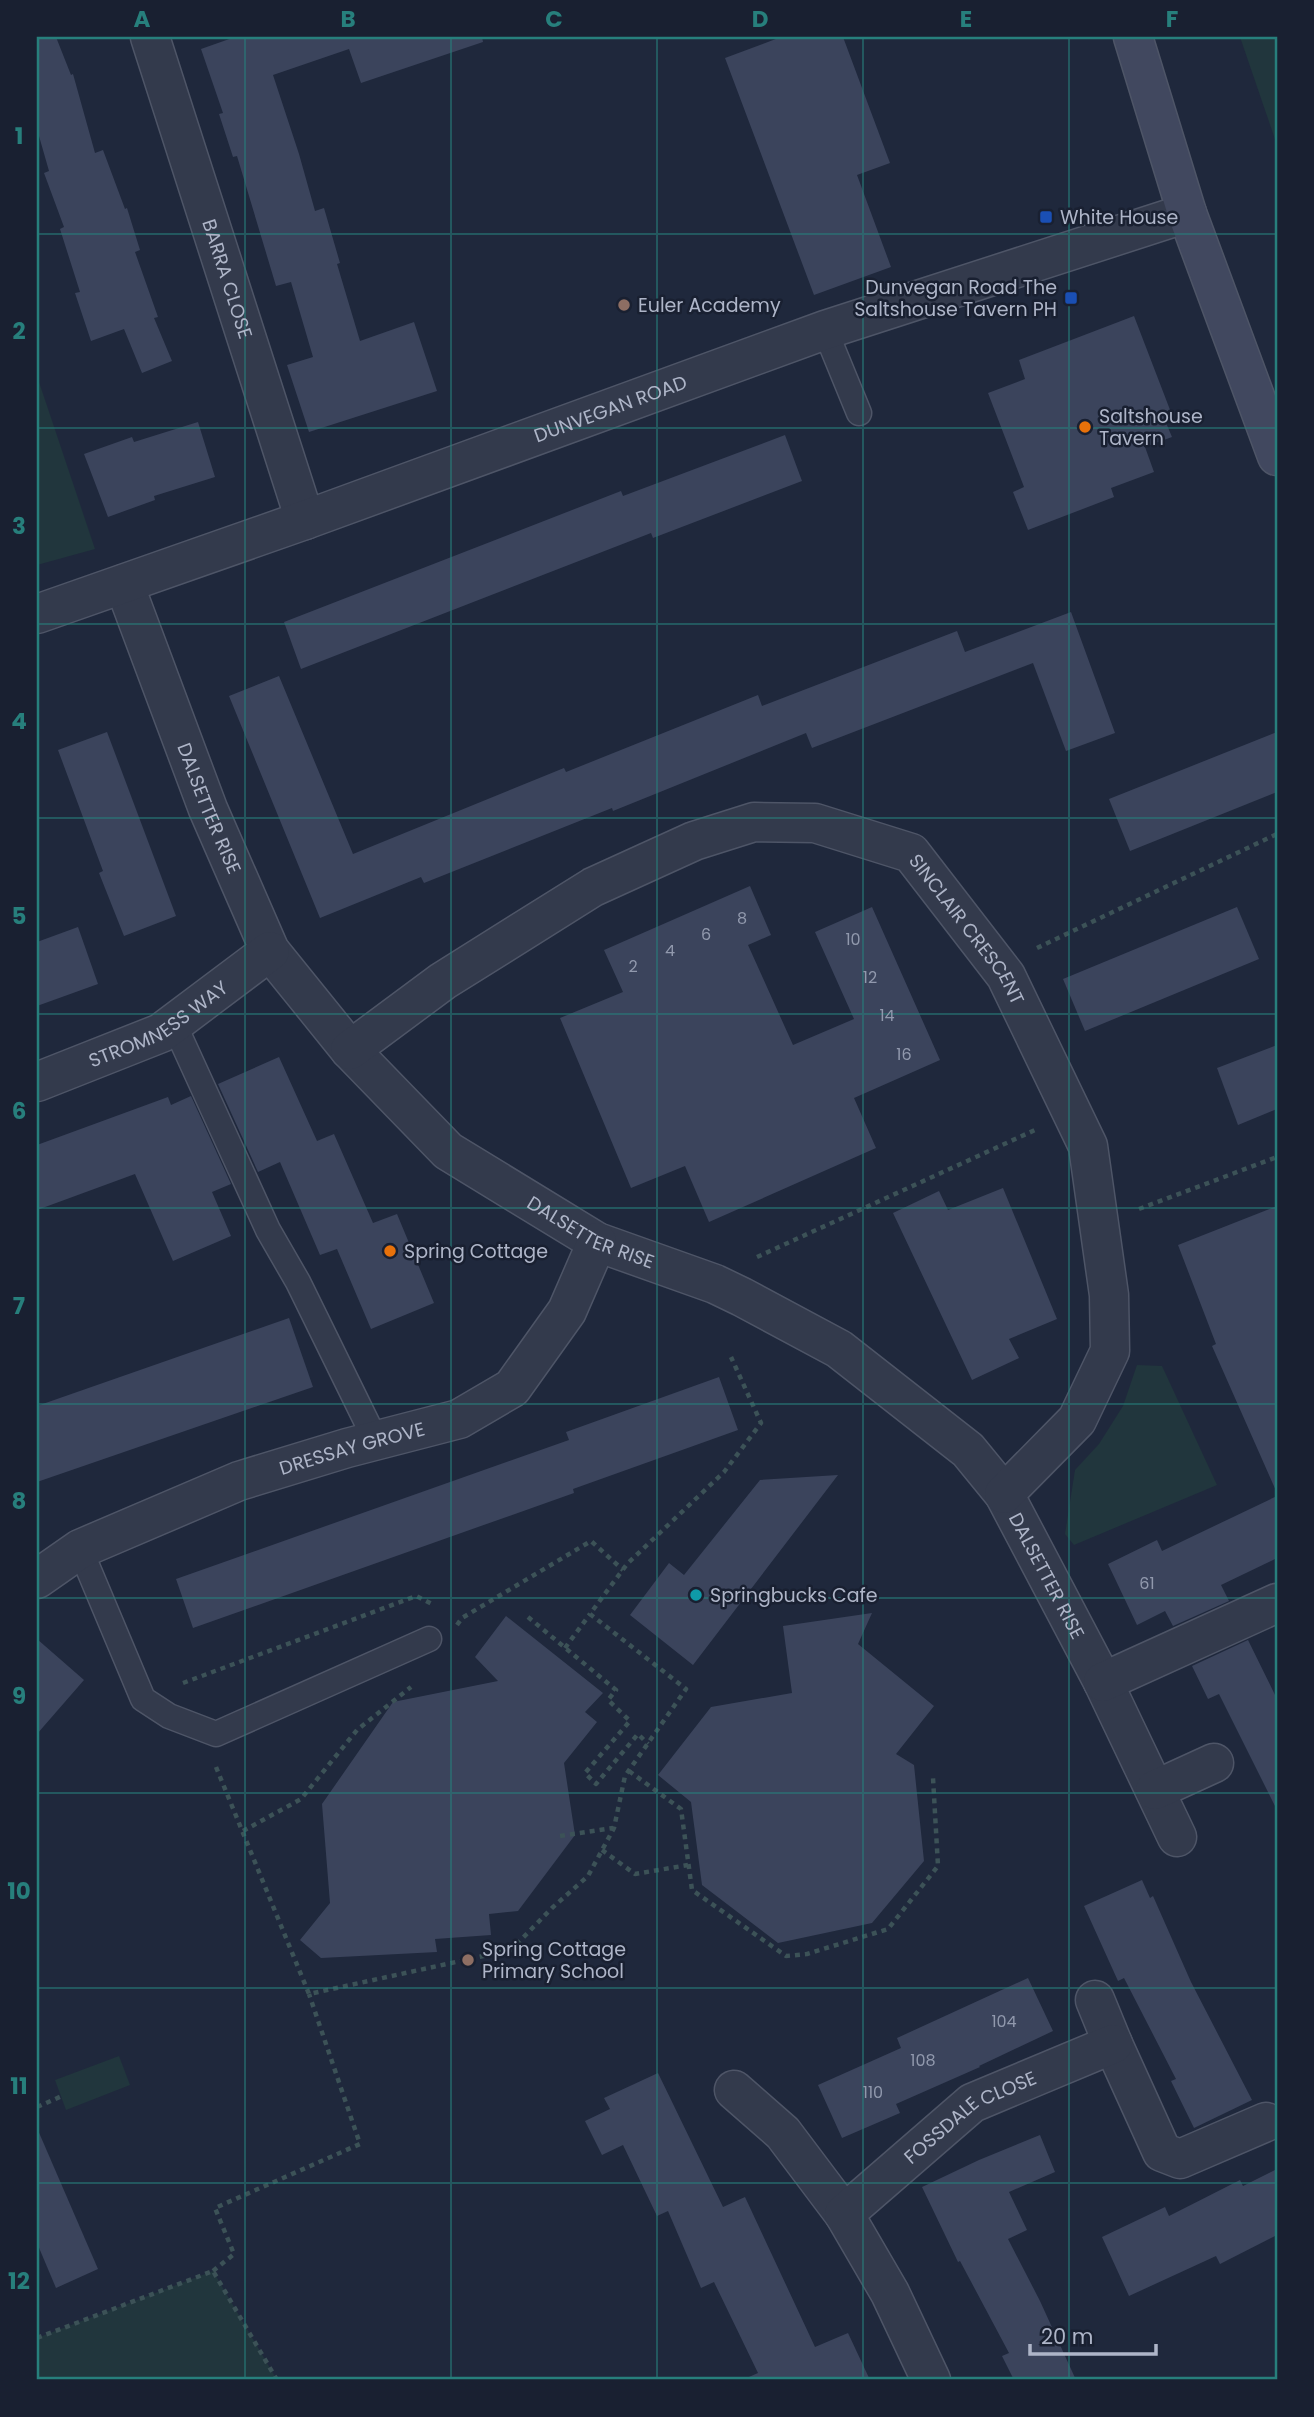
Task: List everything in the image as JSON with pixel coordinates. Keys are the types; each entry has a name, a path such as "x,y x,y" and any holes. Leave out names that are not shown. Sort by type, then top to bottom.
{"main road":[{"path":"1133,37 1186,213 1277,456"}],"street":[{"name":"BARRA CLOSE","path":"150,37 305,520"},
{"name":"DUNVEGAN ROAD","path":"37,614 305,520 825,330 1186,213"},
{"name":"DALSETTER RISE","path":"124,584 208,809 270,951 349,1050 448,1151 597,1242 715,1284 839,1349 968,1450 1004,1494 1103,1682 1177,1837"},
{"name":"SINCLAIR CRESCENT","path":"349,1050 443,981 593,887 694,841 754,822 815,823 911,853 1006,976 1088,1146 1109,1295 1110,1350 1077,1420 1004,1494"},
{"name":"STROMNESS WAY","path":"37,1082 161,1033 270,951"},
{"name":"DRESSAY GROVE","path":"37,1579 80,1549 239,1481 459,1419 513,1388 567,1311 597,1242"},
{"path":"1103,1682 1277,1603"},
{"path":"1155,1790 1214,1763"},
{"path":"1095,2000 1162,2152 1180,2159 1266,2122"},
{"name":"FOSSDALE CLOSE","path":"844,2214 972,2103 1113,2044"},
{"path":"734,2090 783,2133 844,2214 890,2293 931,2380"}],"lane":[{"path":"825,330 859,413"},
{"path":"174,1024 268,1230 298,1282 376,1441"},
{"path":"80,1549 143,1699 169,1716 216,1734 429,1639"}],"path":[{"path":"998,966 1277,834"},
{"path":"715,1284 738,1266 1072,1114"},
{"path":"1098,1223 1277,1157"},
{"path":"565,1648 627,1564 724,1472 761,1423 731,1357"},
{"path":"179,1685 416,1596 439,1607"},
{"path":"450,1612 462,1618"},
{"path":"309,1994 511,1950 588,1876 614,1828 625,1776 686,1689 590,1615"},
{"path":"528,1617 616,1690 608,1700 630,1721 585,1773 596,1784 638,1734 648,1744"},
{"path":"37,2337 213,2270 234,2254 215,2208 360,2144 309,1994 201,1729"},
{"path":"629,1771 681,1809 692,1890 786,1956 807,1954 888,1930 938,1866 933,1778"},
{"path":"560,1836 614,1828"},
{"path":"602,1850 635,1874 688,1866"},
{"path":"37,2107 62,2096"},
{"path":"213,2270 277,2380"}],"shaded area":[{"path":"1240,37 1277,37 1277,145"},
{"path":"37,376 95,549 37,565"},
{"path":"1137,1365 1162,1366 1217,1485 1074,1545 1065,1534 1075,1470 1099,1444 1123,1406"},
{"path":"119,2056 130,2085 66,2110 55,2080"},
{"path":"213,2271 277,2380 37,2380 37,2338"}],"building":[{"path":"37,37 56,37 71,75 73,74 95,153 103,150 125,209 127,208 140,250 135,252 158,317 154,318 172,361 142,373 124,329 91,341 75,293 80,292 60,229 64,227 44,173 49,171 37,129"},
{"path":"235,37 482,37 483,42 361,83 349,49 273,75 315,211 324,208 360,341 414,322 437,391 309,432 287,365 313,357 291,282 276,286 237,156 233,157 219,114 223,113 201,49"},
{"path":"781,37 843,37 890,163 857,175 891,267 814,295 725,58"},
{"name":"Saltshouse Tavern","path":"1134,316 1172,415 1164,418 1172,437 1145,447 1154,472 1111,488 1114,497 1028,530 1013,492 1024,487 988,393 1025,379 1019,360"},
{"path":"198,422 215,477 154,496 155,500 108,517 84,454 132,437 134,442"},
{"path":"785,435 802,481 653,538 651,533 301,669 284,622 621,491 623,496"},
{"path":"1071,612 1115,733 1066,751 1033,663 812,748 806,733 424,883 421,877 320,918 229,696 279,676 353,854 564,768 566,772 758,695 762,706 957,631 965,652"},
{"path":"107,732 176,916 124,936 99,873 103,871 58,750"},
{"path":"1277,732 1277,792 1130,851 1109,799"},
{"path":"750,886 771,935 748,945 793,1045 854,1019 815,932 872,907 940,1060 854,1098 876,1148 709,1222 685,1166 631,1188 560,1018 623,992 604,950"},
{"path":"1237,907 1259,959 1085,1031 1063,979"},
{"path":"78,927 98,984 37,1006 37,942"},
{"path":"1277,1045 1277,1109 1238,1125 1217,1068"},
{"path":"279,1057 317,1141 334,1134 373,1223 397,1214 434,1303 371,1329 337,1249 320,1255 280,1162 258,1172 218,1084"},
{"path":"191,1096 231,1184 212,1192 231,1236 173,1261 135,1174 37,1210 37,1145 168,1097 171,1105"},
{"path":"1003,1188 1057,1319 1009,1339 1019,1358 972,1380 893,1213 939,1191 948,1210"},
{"path":"1277,1206 1277,1493 1212,1346 1216,1344 1178,1245"},
{"path":"289,1318 313,1387 37,1482 37,1406"},
{"path":"719,1377 738,1430 573,1489 574,1493 193,1628 176,1579 569,1440 566,1432"},
{"name":"Springbucks Cafe","path":"838,1475 693,1665 630,1615 669,1563 684,1575 760,1480"},
{"path":"1277,1496 1277,1558 1221,1585 1229,1601 1173,1626 1165,1611 1137,1625 1108,1564 1157,1540 1162,1551"},
{"path":"872,1613 858,1644 934,1706 896,1754 914,1765 924,1861 872,1923 778,1943 702,1885 691,1802 658,1775 711,1707 792,1693 783,1626"},
{"path":"506,1616 603,1693 585,1712 597,1722 564,1763 575,1835 518,1911 489,1914 491,1935 435,1939 437,1952 321,1958 300,1940 330,1903 322,1804 393,1702 498,1681 475,1657"},
{"path":"37,1639 84,1680 37,1734"},
{"path":"1248,1640 1277,1699 1277,1810 1219,1694 1208,1699 1192,1666"},
{"path":"1142,1880 1150,1898 1153,1896 1191,1982 1252,2100 1194,2128 1171,2081 1176,2079 1124,1978 1118,1981 1084,1906"},
{"path":"1028,1978 1053,2031 896,2104 900,2113 842,2138 818,2085 901,2048 897,2038"},
{"path":"658,2073 723,2207 745,2197 815,2347 848,2333 870,2380 742,2380 758,2373 714,2282 701,2288 668,2211 657,2216 623,2145 602,2155 585,2121 610,2109 604,2098"},
{"path":"37,2128 98,2269 56,2288 37,2243"},
{"path":"1040,2135 1055,2172 1009,2192 1027,2230 1008,2239 1076,2380 1014,2380 1002,2356 1009,2353 960,2261 958,2262 922,2187"},
{"path":"1277,2169 1277,2235 1220,2264 1216,2256 1129,2296 1102,2237 1165,2207 1169,2216 1240,2180 1243,2186"}],"place":[{"name":"White House","path":"1046,217"},
{"name":"Dunvegan Road The Saltshouse Tavern PH","path":"1071,298"},
{"name":"Euler Academy","path":"624,305"},
{"name":"Saltshouse Tavern","path":"1085,427"},
{"name":"Spring Cottage","path":"390,1251"},
{"name":"Springbucks Cafe","path":"696,1595"},
{"name":"Spring Cottage Primary School","path":"468,1960"}]}
